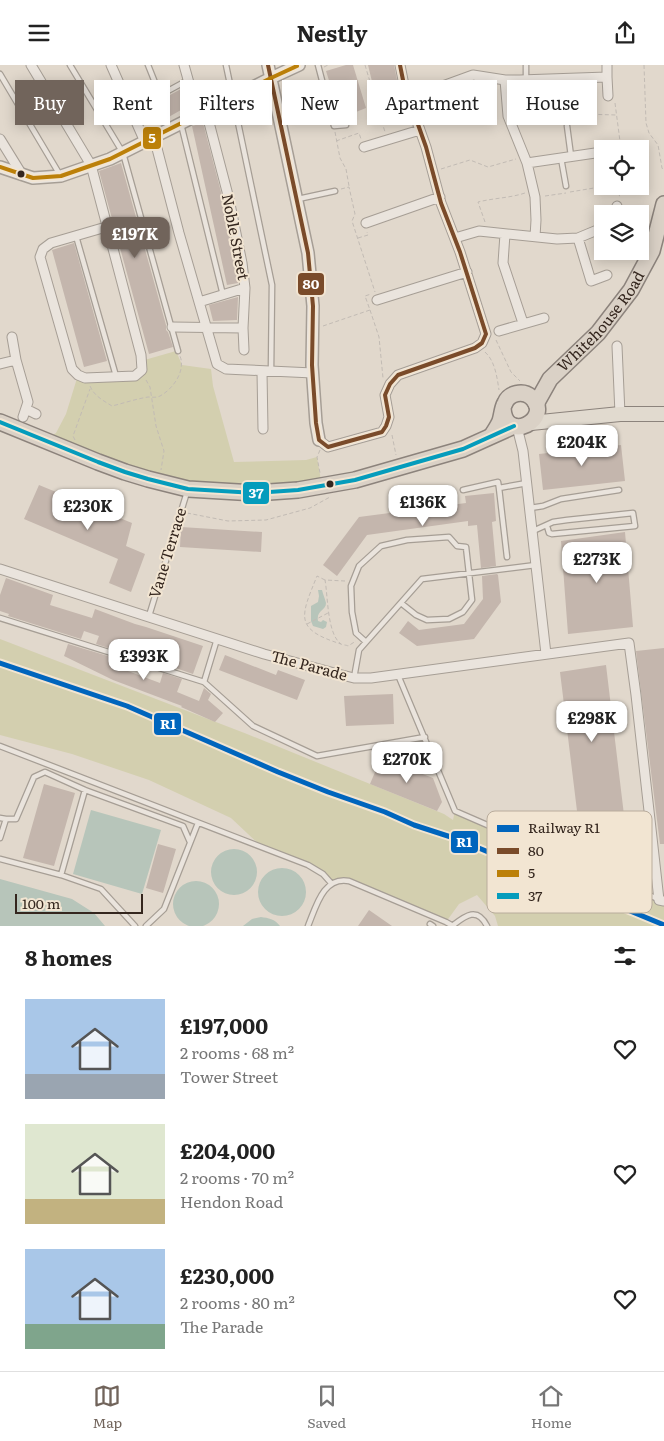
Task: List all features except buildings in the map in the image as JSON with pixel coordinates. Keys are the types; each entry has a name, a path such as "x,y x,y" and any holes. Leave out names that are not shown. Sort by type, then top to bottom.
{"highway":[{"name":"Whitehouse Road","path":"536,405 550,379 598,333 631,290 652,251 664,204"},
{"name":"Whitehouse Road","path":"515,394 550,379"},
{"path":"0,422 124,473 188,489 255,493 328,490 355,480 463,449 492,435 523,425 536,414 536,405 529,396 520,393 507,399 499,423 492,435"},
{"path":"503,408 505,419 509,423 523,425"}],"main road":[{"path":"536,405 564,419"},
{"path":"523,425 620,414 664,414"}],"street":[{"path":"30,65 91,165 141,355 142,370 135,376 85,378 78,375 72,369 40,257 43,249 51,243 106,227"},
{"path":"111,65 118,80"},
{"name":"Noble Street","path":"184,65 188,80"},
{"path":"268,65 308,253 313,306 313,373 316,423 321,441 328,447 382,432 389,417 385,395 390,384 398,375 475,348 482,343 486,334 404,85 400,65"},
{"path":"265,80 298,65"},
{"path":"473,65 473,75"},
{"path":"607,65 608,96"},
{"path":"459,80 473,75 505,80 507,104"},
{"path":"526,80 607,77"},
{"path":"0,167 32,178 61,176 123,153 180,124"},
{"path":"140,125 150,139 217,364 226,369 313,373"},
{"name":"Noble Street","path":"210,125 242,263 245,288 244,350"},
{"path":"512,125 525,160 534,194 535,237"},
{"path":"364,147 420,130"},
{"path":"0,139 21,173"},
{"path":"525,160 561,158 594,153"},
{"path":"366,223 440,197"},
{"path":"455,238 479,231 557,239 578,238 594,231"},
{"path":"505,234 503,263 523,323"},
{"path":"578,238 592,281 607,275"},
{"path":"378,300 467,272"},
{"path":"199,302 245,288"},
{"path":"499,331 544,318"},
{"path":"172,327 243,328"},
{"path":"12,337 16,360 28,402 24,413 36,414"},
{"path":"617,345 620,414"},
{"path":"0,364 16,360"},
{"path":"263,429 266,372"},
{"path":"523,425 523,451 546,654"},
{"name":"The Parade","path":"0,569 274,657 354,677 371,678 398,675 629,643 651,811"},
{"name":"The Parade","path":"652,821 662,900"}],"lane":[{"path":"70,65 123,153 178,351"},
{"path":"148,65 154,80"},
{"path":"226,65 229,80"},
{"path":"318,65 334,126 346,125"},
{"path":"526,65 526,80"},
{"path":"0,74 61,176"},
{"path":"180,125 223,295"},
{"path":"239,125 272,285 266,372"},
{"path":"567,126 571,156"},
{"path":"561,158 566,186"},
{"path":"297,199 336,191"},
{"path":"76,236 116,377"},
{"path":"464,489 498,482 507,557"},
{"path":"499,488 527,483"},
{"name":"Vane Terrace","path":"148,618 188,489"},
{"path":"530,508 561,499 619,490"},
{"path":"533,531 553,522 567,519 633,513 635,526 552,534 549,533 547,526"},
{"path":"366,642 356,633 352,612 351,586 359,565 381,546 407,540 449,537 457,546 466,547 472,599 463,613 449,619 427,620 416,615 401,603"},
{"path":"354,677 359,650 422,579 536,565"},
{"path":"0,619 204,682 253,725 317,756 425,737"},
{"path":"204,682 217,639"},
{"path":"398,675 455,811 487,825"},
{"path":"0,747 308,865 323,874 331,883"},
{"path":"0,818 16,819 34,777 45,772 85,790 183,826 190,842"},
{"path":"61,875 85,790"},
{"path":"0,838 6,819"},
{"path":"146,926 164,909 198,823"},
{"path":"0,859 61,875 101,889 135,926"},
{"path":"308,926 321,896 331,883 342,880 349,881 452,926 466,915 471,914 482,918 487,926"}],"path":[{"path":"365,65 387,140"},
{"path":"644,65 646,123 649,133 658,145 664,171"},
{"path":"608,96 614,96 620,140"},
{"path":"597,114 617,115"},
{"path":"334,126 340,158 346,169 355,214 352,221 375,293 365,296 379,337 385,395"},
{"path":"336,141 359,133 364,147"},
{"path":"433,171 470,160 488,167 525,160"},
{"path":"336,191 349,187"},
{"path":"488,233 478,202 495,198 594,187"},
{"path":"312,329 370,310"},
{"path":"484,326 492,329 511,373 531,388"},
{"path":"475,348 486,352 490,356 499,389"},
{"path":"90,389 97,397 112,406 158,397 172,387 181,371 182,365 178,351"},
{"path":"142,370 150,387 156,426 164,451 160,482"},
{"path":"82,456 73,436 90,389 90,378"},
{"path":"386,426 393,437 398,468"},
{"path":"181,512 228,521 266,520 310,508 328,490 317,457 321,441"},
{"path":"353,581 325,580 317,576 304,611 309,629 319,637 348,646 359,636"},
{"path":"325,580 334,635 342,644"},
{"path":"307,624 329,612"}],"shaded area":[{"path":"176,351 182,365 211,369 213,386 234,462 306,460 317,457 322,486 188,489 45,440 56,433 66,414 78,375 135,376 141,361"},
{"path":"318,590 322,590 326,603 326,606 318,615 318,621 321,622 323,620 327,622 326,627 323,629 313,626 311,621 311,606 318,602"},
{"path":"0,639 247,734 444,814 453,820 455,811 487,825 487,907 477,895 459,904 446,922 349,881 331,883 323,874 262,847 231,818 149,780 72,754 0,735"},
{"path":"91,810 161,830 142,894 73,874"},
{"path":"239,849 251,855 256,863 256,881 251,889 243,894 229,895 217,889 212,881 211,867 217,855 225,850"},
{"path":"282,868 291,870 299,875 304,883 306,892 304,901 299,909 291,914 282,916 273,914 265,909 260,901 258,892 260,883 265,875 273,870"},
{"path":"0,879 72,899 94,913 105,926 0,926"},
{"path":"192,881 200,881 209,885 215,891 219,900 219,908 215,917 202,926 190,926 183,923 177,917 173,908 173,900 177,891 183,885"},
{"path":"652,896 664,901 664,926 498,926 492,913 652,913"},
{"path":"261,917 274,920 280,926 243,926 252,919"}],"rail line":[{"name":"R1","path":"0,663 127,706 278,772 487,851"},
{"name":"R1","path":"635,913 664,925"}],"transit line":[{"name":"80","path":"268,65 308,253 313,306 312,365 316,423 319,440 328,447 382,432 389,417 385,395 390,384 398,375 475,348 482,343 486,334 460,252 441,203 426,147 404,85 400,65"},
{"name":"5","path":"0,167 33,178 61,176 110,159 297,66"},
{"name":"37","path":"0,422 98,462 148,479 188,489 255,493 298,490 355,480 463,449 514,426"}]}
